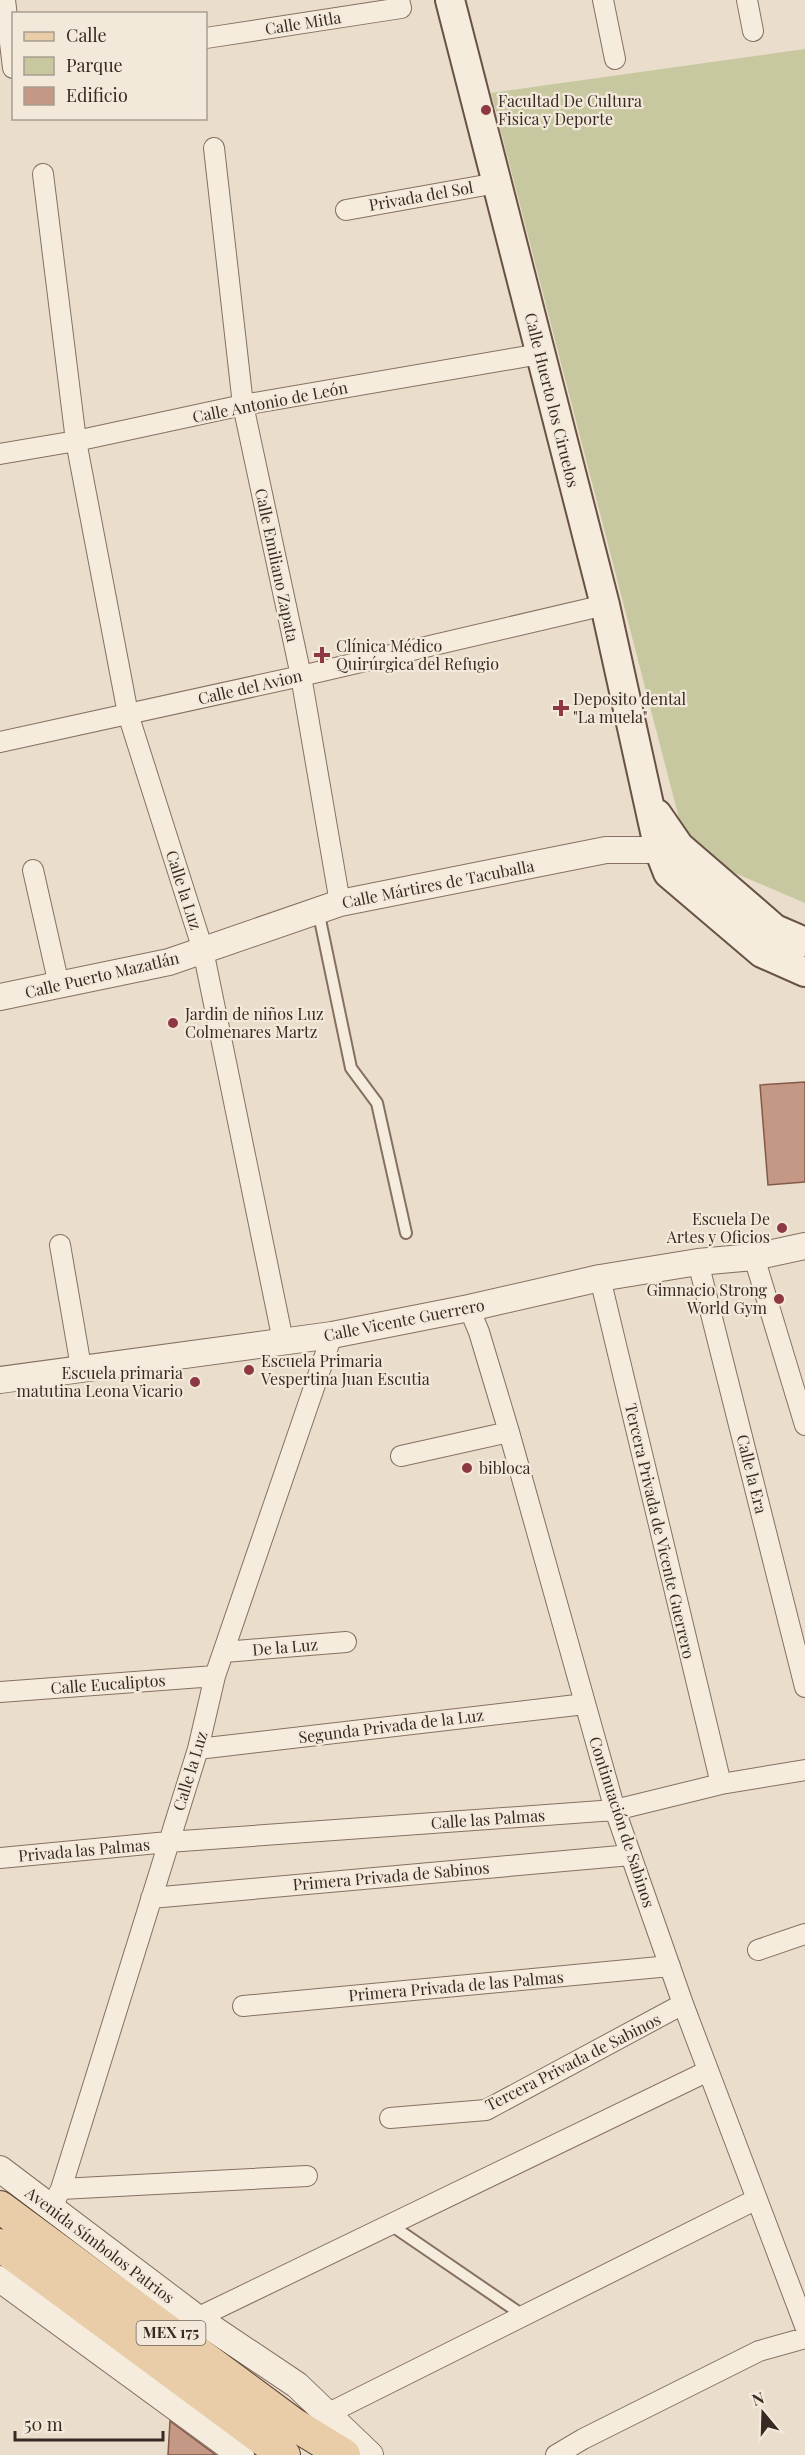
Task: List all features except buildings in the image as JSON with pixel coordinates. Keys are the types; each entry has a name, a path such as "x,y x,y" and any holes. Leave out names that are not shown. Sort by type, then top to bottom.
{"main road":[{"name":"Calle Huerto los Ciruelos","path":"450,0 605,605 650,802 669,848 668,873 762,953 805,972"},
{"path":"669,848 775,929 805,942"},
{"name":"Avenida Símbolos Patrios","path":"0,2207 295,2425 344,2455"},
{"name":"MEX 175","path":"0,2245 284,2455"},
{"path":"231,2418 250,2455"}],"street":[{"path":"5,0 12,60"},
{"path":"603,0 615,59"},
{"path":"747,0 753,31"},
{"name":"Calle Mitla","path":"207,38 400,4"},
{"name":"Calle Emiliano Zapata","path":"214,148 243,405 301,676 329,906"},
{"name":"Calle la Luz","path":"43,174 76,441 128,714 203,950 283,1341"},
{"name":"Privada del Sol","path":"346,210 497,183"},
{"name":"Calle Antonio de León","path":"0,454 76,441 243,405 540,354"},
{"name":"Calle del Avion","path":"0,742 301,676 605,605"},
{"name":"Calle Mártires de Tacuballa","path":"203,950 329,906 606,850 669,848"},
{"path":"33,870 59,985"},
{"name":"Calle Puerto Mazatlán","path":"0,997 169,962 203,950"},
{"path":"60,1245 81,1367"},
{"name":"Calle Vicente Guerrero","path":"0,1380 81,1367 332,1335 469,1308 600,1278 698,1262 754,1257 805,1246"},
{"path":"754,1257 805,1425"},
{"name":"Calle la Era","path":"698,1262 805,1687"},
{"name":"Tercera Privada de Vicente Guerrero","path":"600,1278 721,1784"},
{"name":"Continuación de Sabinos","path":"469,1308 479,1332 509,1432 615,1810 683,2004 804,2318"},
{"name":"Calle la Luz","path":"56,2199 198,1749 215,1676 332,1335"},
{"path":"401,1456 509,1432"},
{"name":"De la Luz","path":"224,1652 346,1642"},
{"name":"Calle Eucaliptos","path":"0,1692 215,1676"},
{"name":"Segunda Privada de la Luz","path":"198,1749 585,1704"},
{"name":"Calle las Palmas","path":"168,1842 615,1810 721,1784 805,1770"},
{"name":"Privada las Palmas","path":"0,1858 168,1842"},
{"name":"Primera Privada de Sabinos","path":"151,1898 631,1855"},
{"path":"758,1950 805,1934"},
{"name":"Primera Privada de las Palmas","path":"243,2006 669,1966"},
{"name":"Tercera Privada de Sabinos","path":"390,2118 486,2110 683,2004"},
{"path":"196,2318 708,2071"},
{"name":"Avenida Símbolos Patrios","path":"0,2169 56,2199 196,2318 297,2385 370,2455"},
{"path":"56,2199 307,2176"},
{"path":"327,2414 757,2199"},
{"path":"0,2278 241,2455"},
{"path":"556,2455 759,2351 805,2338"}],"lane":[{"path":"329,906 351,1068 377,1103 406,1233"},
{"path":"391,2225 524,2316"}],"green space":[{"path":"805,49 805,903 688,853 491,93"}],"place":[{"name":"Facultad De Cultura Fisica y Deporte","path":"486,110"},
{"name":"Clínica Médico Quirúrgica del Refugio","path":"322,655"},
{"name":"Deposito dental \"La muela\"","path":"561,708"},
{"name":"Jardin de niños Luz Colmenares Martz","path":"173,1023"},
{"name":"Escuela De Artes y Oficios","path":"782,1228"},
{"name":"Gimnacio Strong World Gym","path":"779,1299"},
{"name":"Escuela Primaria Vespertina Juan Escutia","path":"249,1370"},
{"name":"Escuela primaria matutina Leona Vicario","path":"195,1382"},
{"name":"bibloca","path":"467,1468"}]}
